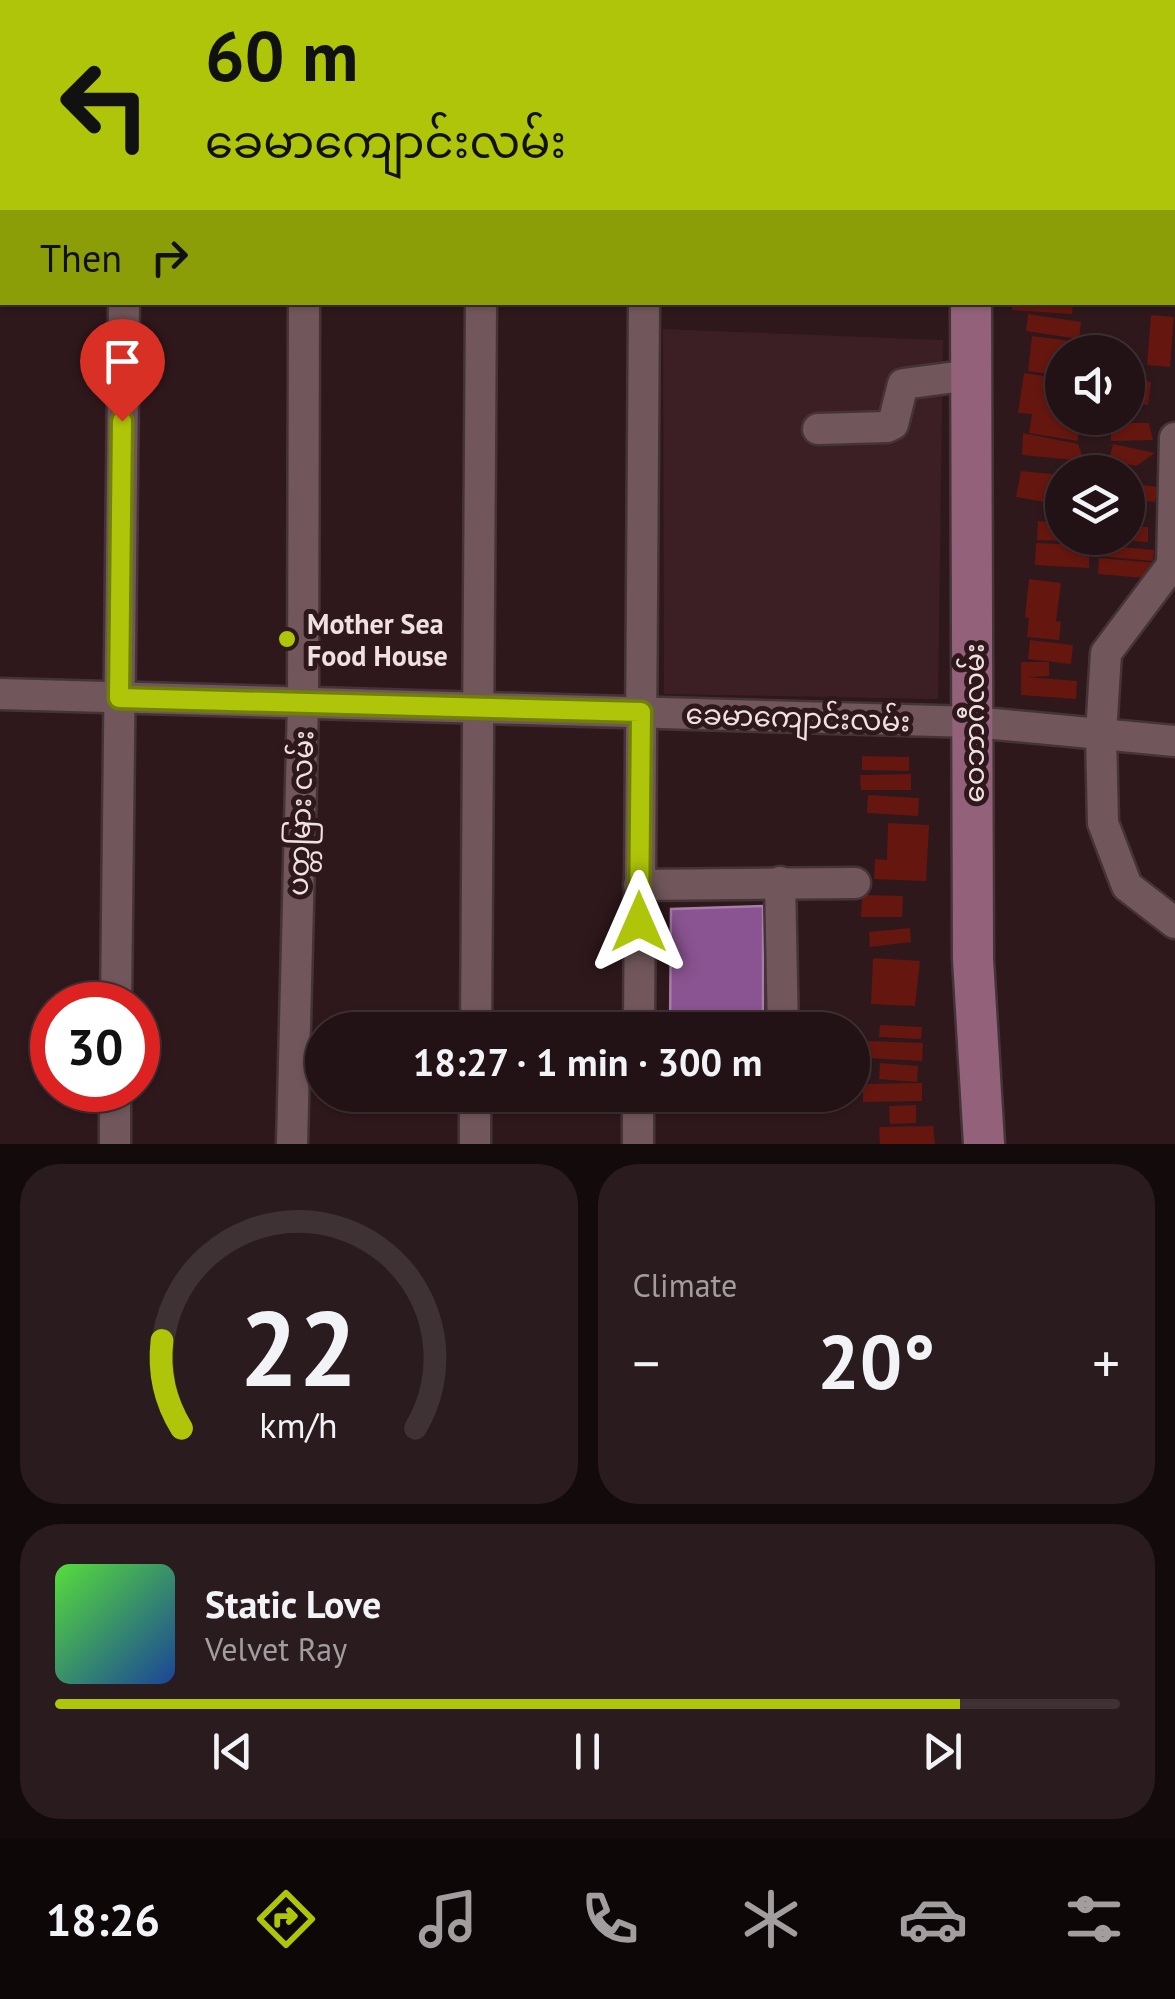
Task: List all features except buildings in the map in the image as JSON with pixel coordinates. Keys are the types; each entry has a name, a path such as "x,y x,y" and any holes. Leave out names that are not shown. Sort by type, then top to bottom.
{"main road":[{"name":"ဝေဘာဂီလမ်း","path":"970,305 973,959 984,1144"}],"street":[{"path":"116,982 124,305"},
{"name":"ပတ္တမြား လမ်း","path":"292,1144 304,703 304,305"},
{"path":"476,1012 481,305"},
{"path":"638,1012 644,305"},
{"path":"818,429 887,427 896,417 903,384 971,375"},
{"path":"1175,438 1174,565 1106,653 1101,734 1102,822 1127,886 1175,923"},
{"name":"ခေမာကျောင်းလမ်း","path":"0,694 973,722 1175,742"},
{"path":"780,882 783,1012"},
{"path":"640,886 855,883"},
{"path":"115,1112 115,1144"},
{"path":"474,1144 475,1112"},
{"path":"638,1112 638,1144"}],"shaded area":[{"path":"663,329 943,340 938,699 664,694"},
{"path":"763,906 763,1012 670,1012 671,909"}],"place":[{"name":"Mother Sea Food House","path":"287,639"}],"route":[{"path":"122,421 119,698 641,712 639,922"}]}
